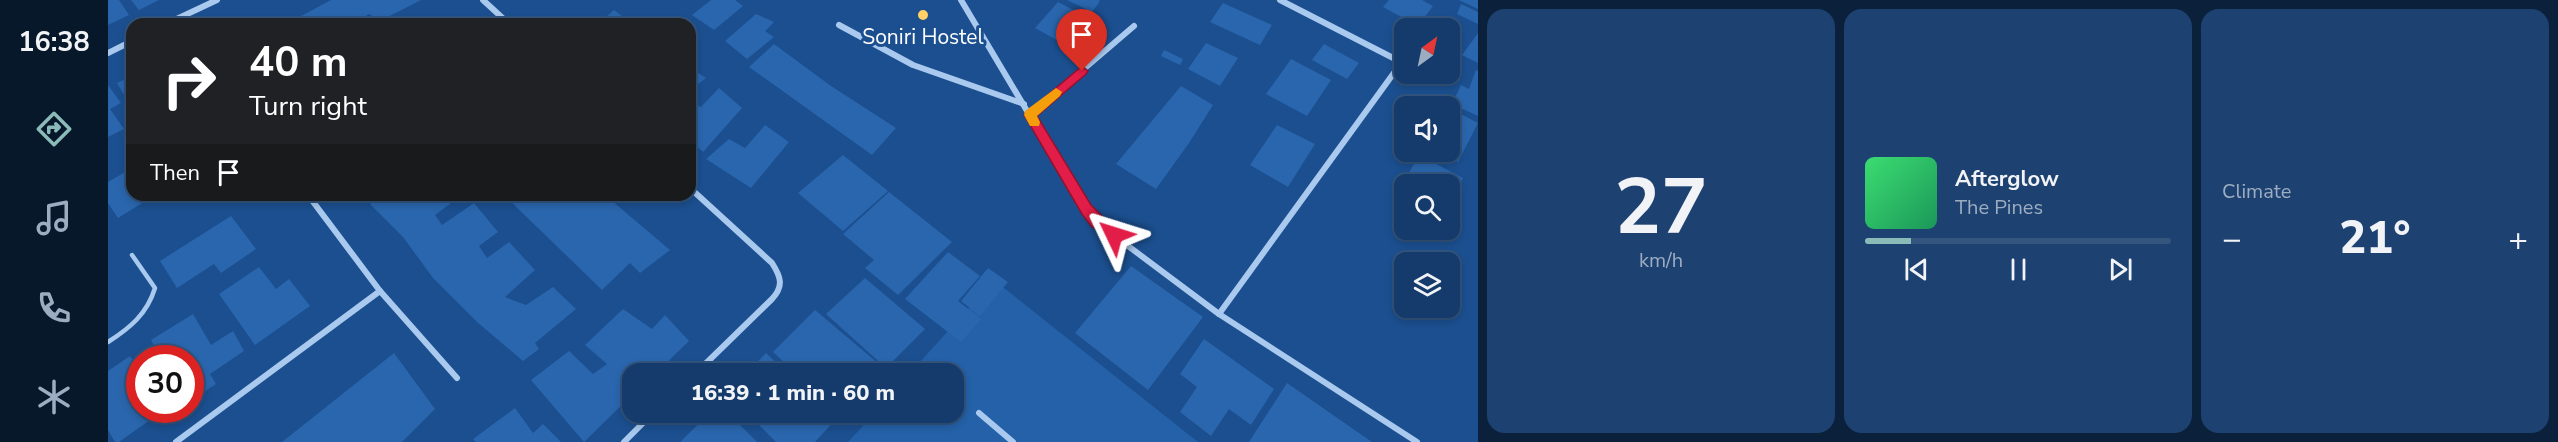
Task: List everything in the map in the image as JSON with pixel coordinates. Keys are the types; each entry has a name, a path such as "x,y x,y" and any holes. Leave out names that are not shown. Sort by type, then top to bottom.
{"street":[{"path":"183,18 217,0"},
{"path":"483,0 502,18"},
{"path":"961,0 1077,195 1096,222 1219,314 1417,442"},
{"path":"1280,0 1394,57"},
{"path":"839,25 913,64 1024,104"},
{"path":"1030,115 1134,27"},
{"path":"108,53 126,44"},
{"path":"1219,314 1394,73"},
{"path":"696,193 772,262 781,278 778,291 772,299 706,363"},
{"path":"312,201 380,291 457,378"},
{"path":"176,442 380,291"},
{"path":"979,413 1013,442"},
{"path":"624,442 643,423"}],"lane":[{"path":"108,342 127,330 151,306 155,288 132,255"}],"shaded area":[{"path":"994,280 1198,442 848,442 866,423 964,423 964,363 919,363"}],"building":[{"path":"108,0 119,0 129,15 108,25"},
{"path":"131,0 159,0 139,10"},
{"path":"331,0 421,0 386,18 375,18 369,14 363,18 297,18"},
{"path":"711,0 735,0 743,6 714,30 692,15"},
{"path":"1067,0 1098,0 1100,1 1092,12"},
{"path":"1389,0 1422,0 1433,6 1424,18 1403,18 1383,7"},
{"path":"1459,0 1478,0 1478,9"},
{"path":"1058,2 1087,17 1064,44 1035,28"},
{"path":"1223,3 1272,25 1260,45 1210,22"},
{"path":"1461,4 1478,12 1478,24 1457,14"},
{"path":"614,10 624,18 605,18"},
{"path":"756,14 774,22 765,31 774,37 747,59 725,41"},
{"path":"1478,33 1478,63 1462,55"},
{"path":"1206,43 1238,58 1220,86 1188,69"},
{"path":"774,44 831,86 896,128 872,155 749,67"},
{"path":"1324,44 1359,63 1347,79 1312,60"},
{"path":"1164,50 1183,59 1180,65 1161,56"},
{"path":"1291,59 1331,80 1307,116 1266,94"},
{"path":"1476,70 1478,71 1478,116 1460,108 1460,96 1456,96 1461,85 1469,89"},
{"path":"696,72 706,78 696,86"},
{"path":"126,79 126,98 117,83"},
{"path":"108,85 121,103 110,109 124,129 108,137"},
{"path":"1181,86 1213,105 1156,189 1116,164"},
{"path":"719,88 742,108 703,152 696,146 696,105 701,107"},
{"path":"1460,114 1478,123 1460,158"},
{"path":"765,125 789,142 751,188 706,159 729,139 745,148"},
{"path":"1277,125 1315,144 1288,187 1250,165"},
{"path":"843,155 888,191 843,231 798,193"},
{"path":"1415,162 1432,162 1455,174 1408,174"},
{"path":"126,172 126,201 145,201 118,218 108,203 108,182"},
{"path":"889,192 952,242 898,295 865,268 874,260 843,234"},
{"path":"374,201 454,201 435,215 442,225 474,203 498,232 479,246 487,258 509,242 535,270 505,297 526,305 553,287 576,309 535,343 539,349 523,361 477,322 433,278 403,237 370,204"},
{"path":"510,201 612,201 670,250 640,273 630,263 602,290"},
{"path":"231,216 256,249 221,273 214,264 177,288 160,261"},
{"path":"948,252 980,276 958,301 981,319 961,342 905,299"},
{"path":"1131,266 1203,317 1148,390 1075,333"},
{"path":"259,267 276,289 289,279 310,306 255,345 219,294"},
{"path":"988,268 1008,282 980,316 961,301"},
{"path":"865,278 925,329 891,363 880,363 826,314"},
{"path":"623,309 652,329 665,315 689,341 666,363 622,363 622,405 584,442 531,380 569,351 593,374 607,364 585,345"},
{"path":"815,310 878,363 785,363 773,352"},
{"path":"193,314 211,345 233,331 244,351 210,374 216,384 204,392 204,345 154,345 151,340"},
{"path":"1204,339 1274,389 1251,425 1229,409 1211,436 1180,412 1197,387 1180,374"},
{"path":"394,353 435,409 402,442 282,442"},
{"path":"766,353 776,363 756,363"},
{"path":"126,359 126,423 146,423 119,442 115,442 108,430 108,371"},
{"path":"1287,383 1372,442 1249,442"},
{"path":"515,408 533,433 543,424 561,442 476,442 473,439"},
{"path":"700,423 738,423 757,442 680,442"},
{"path":"757,423 832,423 815,442 776,442"}],"slow traffic":[{"path":"1034,122 1030,115 1056,92"}],"place":[{"name":"Soniri Hostel","path":"923,15"}],"route":[{"path":"1082,71 1030,115 1086,210 1096,222 1114,235"}]}
